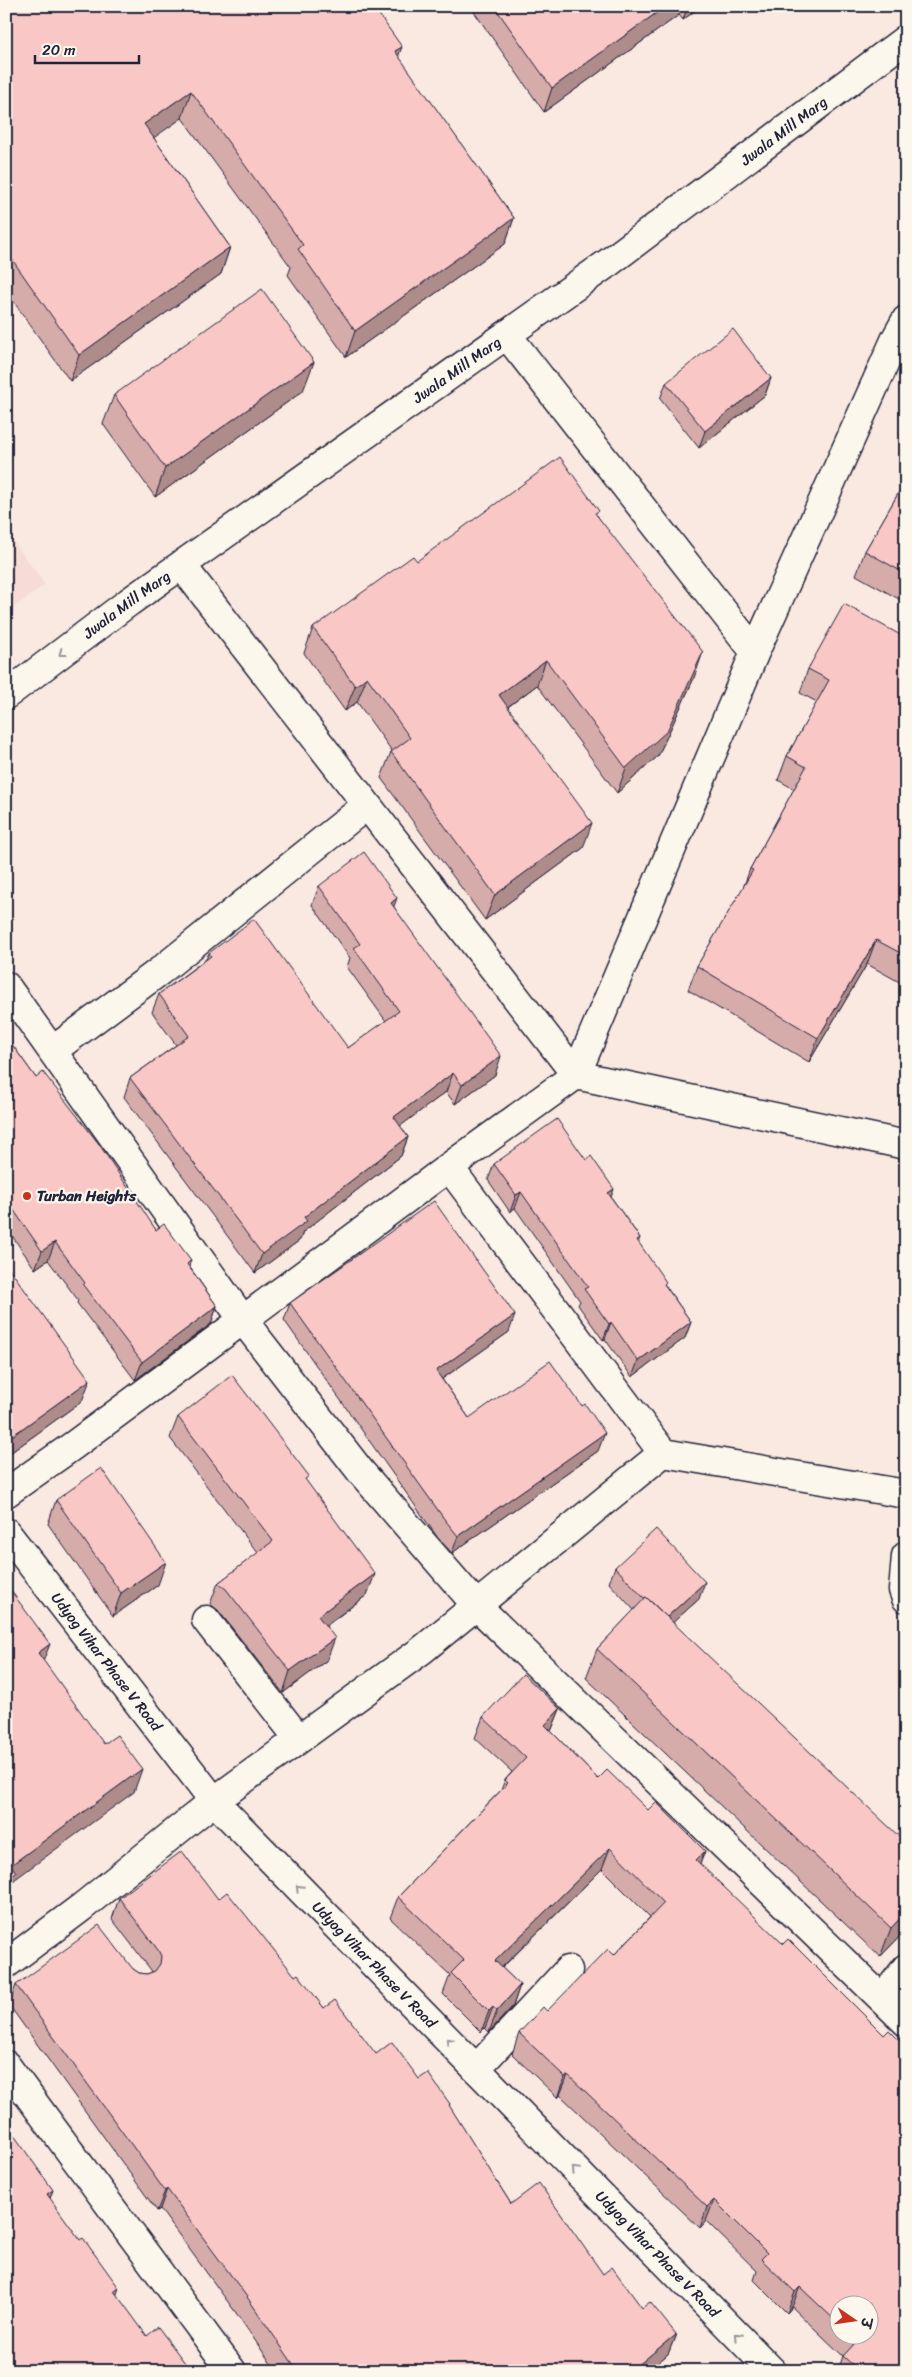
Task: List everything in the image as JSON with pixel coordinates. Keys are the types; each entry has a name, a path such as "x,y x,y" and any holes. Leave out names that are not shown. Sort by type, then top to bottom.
{"street":[{"name":"Jwala Mill Marg","path":"6,695 130,602 183,567 608,262 906,39"},
{"path":"6,1493 576,1075 755,652 896,338 906,320"},
{"path":"507,335 755,652"},
{"path":"183,567 576,1075 906,1145"},
{"path":"52,1051 160,971 367,805"},
{"path":"6,986 243,1320 361,1472 477,1606 906,2022"},
{"path":"449,1167 663,1453 906,1494"},
{"path":"6,1964 88,1916 214,1801 298,1738 422,1650 663,1453"},
{"name":"Udyog Vihar Phase V Road","path":"6,1532 214,1801 772,2371"},
{"path":"906,1556 903,1590 906,1598"},
{"path":"206,1620 298,1738"},
{"path":"882,1999 906,1968"},
{"path":"476,2069 568,1970"},
{"path":"6,2065 232,2371"}],"shaded area":[{"path":"6,531 45,585 6,613"}],"building":[{"path":"6,6 373,6 402,47 395,51 514,218 355,331 298,249 303,245 191,91 144,124 230,247 79,355 9,255 12,253 6,245"},
{"path":"494,6 666,6 552,88"},
{"path":"262,289 314,362 165,468 114,395"},
{"path":"733,329 771,378 705,431 666,383"},
{"path":"560,457 599,511 595,513 703,652 667,731 626,768 546,660 499,695 592,823 495,895 391,752 410,738 367,677 355,686 313,628 413,556 417,561"},
{"path":"906,480 906,574 865,551"},
{"path":"844,604 906,638 906,956 876,940 818,1038 697,966 753,870 750,869 806,767 787,756 829,680 808,669"},
{"path":"364,852 397,898 391,903 501,1056 462,1085 453,1073 394,1117 408,1137 304,1217 307,1221 262,1254 130,1078 189,1036 159,994 211,956 209,953 254,919 348,1048 399,1011 354,948 360,944 319,886"},
{"path":"6,1036 36,1078 43,1072 99,1144 156,1230 164,1224 191,1260 187,1264 217,1306 142,1362 83,1285 85,1283 55,1242 42,1251 6,1199"},
{"path":"557,1119 586,1160 591,1156 614,1189 608,1193 640,1238 637,1240 666,1282 664,1284 691,1322 638,1361 611,1322 609,1324 584,1289 588,1287 521,1192 516,1195 494,1164"},
{"path":"434,1201 515,1315 436,1371 469,1418 550,1361 582,1406 585,1404 605,1433 458,1536 290,1303"},
{"path":"6,1264 90,1380 9,1438 6,1434"},
{"path":"232,1375 309,1476 305,1479 375,1574 318,1616 335,1638 290,1671 226,1589 218,1583 273,1541 178,1417"},
{"path":"101,1468 166,1562 121,1593 56,1500"},
{"path":"656,1529 705,1582 667,1617 646,1597 644,1598 615,1567"},
{"path":"6,1584 50,1644 38,1653 104,1744 117,1735 142,1769 11,1865 16,1872 6,1880"},
{"path":"646,1597 906,1843 906,1912 891,1928 597,1649"},
{"path":"523,1674 560,1709 545,1725 598,1779 607,1770 648,1810 656,1802 705,1851 696,1860 783,1944 788,1939 884,2035 889,2030 906,2047 906,2371 859,2371 843,2356 854,2344 880,2344 880,2294 830,2294 830,2316 800,2287 795,2292 761,2259 767,2253 714,2200 707,2207 568,2075 565,2077 519,2033 543,2007 547,2011 608,1949 614,1955 664,1903 610,1848 495,1961 520,1985 497,2011 493,2007 489,2011 451,1973 464,1960 398,1897 508,1783 505,1780 526,1758 483,1717"},
{"path":"182,1851 218,1899 227,1892 295,1976 298,1974 324,2008 335,2000 376,2054 392,2042 419,2079 428,2073 450,2104 511,2204 539,2183 603,2274 612,2267 642,2308 650,2302 676,2334 631,2371 298,2371 247,2297 167,2189 165,2191 16,1985 99,1925 133,1969 139,1973 147,1974 155,1971 160,1964 161,1956 119,1898"},
{"path":"6,2124 53,2190 47,2194 80,2240 83,2238 119,2288 114,2291 147,2336 158,2327 191,2371 6,2371"}],"place":[{"name":"Turban Heights","path":"27,1196"}]}
